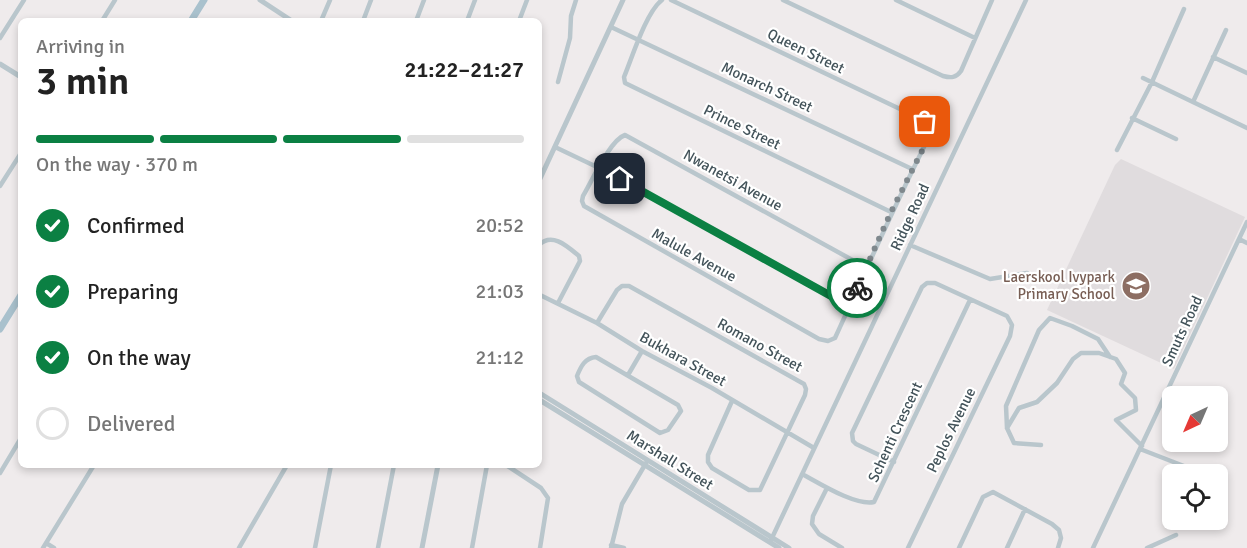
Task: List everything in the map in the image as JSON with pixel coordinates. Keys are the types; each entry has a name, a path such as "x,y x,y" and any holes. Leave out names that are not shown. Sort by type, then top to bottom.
{"main road":[{"path":"193,18 204,0"},
{"path":"0,329 18,302"}],"street":[{"path":"0,38 24,0"},
{"path":"104,18 115,0"},
{"path":"260,0 287,18"},
{"path":"322,18 330,0"},
{"path":"364,18 371,0"},
{"path":"417,18 424,0"},
{"path":"468,18 475,0"},
{"path":"520,18 527,0"},
{"path":"558,82 570,38 571,16 576,0"},
{"path":"542,175 623,0"},
{"path":"638,40 656,5 662,0"},
{"name":"Queen Street","path":"671,0 921,119 929,126 930,135 912,169"},
{"path":"783,0 943,76 956,76 961,70 992,0"},
{"path":"896,0 975,38"},
{"name":"Ridge Road","path":"771,540 1026,0"},
{"path":"1117,150 1152,82 1184,9"},
{"name":"Monarch Street","path":"611,27 912,169"},
{"path":"1193,102 1226,30"},
{"name":"Prince Street","path":"638,40 624,77 625,83 630,87 891,212"},
{"path":"1213,57 1247,73"},
{"path":"0,64 18,75"},
{"path":"1143,78 1247,128"},
{"path":"1132,118 1176,139"},
{"name":"Nwanetsi Avenue","path":"599,168 619,138 625,135 632,137 867,268"},
{"path":"555,147 599,168 849,306 912,169"},
{"path":"0,186 18,158"},
{"name":"Malule Avenue","path":"599,168 583,196 582,201 588,210 819,339 832,340 849,306"},
{"name":"Smuts Road","path":"1093,548 1247,222"},
{"path":"542,242 551,239 559,242 579,256 580,261 558,303"},
{"path":"1239,240 1247,243"},
{"path":"910,245 990,279 1028,273"},
{"path":"894,462 856,444 852,433 919,293 925,285 935,283 970,300"},
{"name":"Romano Street","path":"597,323 617,290 622,286 629,286 804,384 807,392 762,488 756,491 749,490 712,468 707,459 732,401"},
{"name":"Bukhara Street","path":"542,296 597,323 642,351 814,448"},
{"name":"Peplos Avenue","path":"908,548 1010,336 1011,322 1007,316 970,300"},
{"name":"Schenti Crescent","path":"802,474 827,488 866,503 874,502 970,300"},
{"path":"1041,445 1014,443 1007,428 1006,406 1040,330 1050,318 1071,326 1098,339 1110,357"},
{"path":"628,375 642,351"},
{"path":"1007,428 1019,408 1036,402 1057,382 1073,359 1081,353 1099,353 1116,359 1125,373 1121,384 1135,398 1136,410 1116,420 1141,447 1180,464"},
{"path":"596,357 628,375 678,405 681,411 665,432 660,433 579,382 577,376 586,360 596,357"},
{"name":"Marshall Street","path":"542,395 646,463"},
{"name":"Marshall Street","path":"542,401 771,540 789,548"},
{"path":"0,473 18,443"},
{"path":"624,548 611,546 622,504 646,463"},
{"path":"54,548 44,545 92,468"},
{"path":"239,548 285,468"},
{"path":"315,548 331,468"},
{"path":"378,548 393,468"},
{"path":"422,548 437,468"},
{"path":"472,548 486,468"},
{"path":"511,468 541,488 548,498 540,548"},
{"path":"827,488 813,516 812,524 819,534 842,548"},
{"path":"959,548 983,497 990,492 997,493 1052,524 1060,534 1058,548"},
{"path":"1007,548 1025,509"},
{"path":"1147,548 1176,535"},
{"name":"Marshall Street","path":"771,540 779,548"}],"shaded area":[{"name":"Laerskool Ivypark Primary School","path":"1121,159 1245,217 1174,369 1047,310 1115,165"}],"way so far":[{"path":"857,288 891,212 930,135 931,130 925,122"}],"place":[{"name":"Laerskool Ivypark Primary School","path":"1136,286"}],"route":[{"path":"620,179 849,306 857,288"}]}
